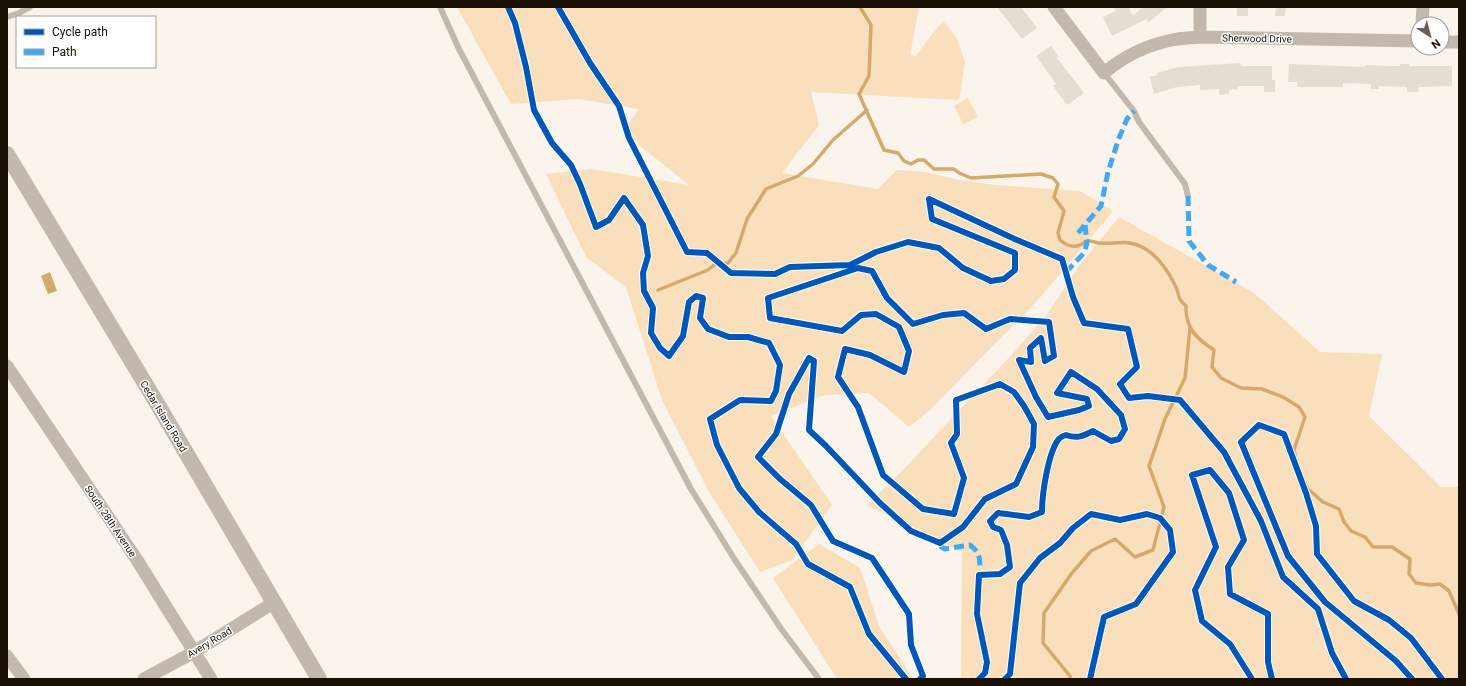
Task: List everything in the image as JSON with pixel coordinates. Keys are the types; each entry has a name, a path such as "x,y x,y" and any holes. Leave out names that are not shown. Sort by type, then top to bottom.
{"street":[{"path":"1054,7 1104,74"},
{"path":"1200,7 1200,38"},
{"name":"Sherwood Drive","path":"1104,74 1122,60 1151,46 1173,39 1200,38 1410,41"},
{"name":"Cedar Island Road","path":"7,154 154,398 319,679"},
{"name":"South 28th Avenue","path":"7,366 137,560 212,679"},
{"name":"Avery Road","path":"144,679 194,652 273,603"},
{"path":"7,656 24,679"}],"lane":[{"path":"7,17 30,7"},
{"path":"440,7 459,49 691,489 735,560 782,630 819,679"},
{"path":"1104,74 1134,111 1139,122 1185,184 1188,196"}],"shaded area":[{"path":"457,7 919,7 910,55 916,56 943,21 957,38 965,62 959,100 811,92 819,125 782,173 878,189 897,170 925,172 959,180 995,185 1080,191 1113,211 1038,300 930,410 909,427 869,393 824,395 771,416 832,505 792,560 760,572 709,492 662,400 626,287 586,257 546,174 592,169 689,185 639,145 627,126 639,109 579,99 511,104"},
{"path":"968,98 978,117 963,124 954,106"},
{"path":"1119,217 1254,293 1320,352 1382,354 1369,416 1441,487 1459,487 1459,679 961,679 962,552 867,505 903,470 1017,349 1048,313 1079,266"},
{"path":"50,272 57,291 48,294 41,276"},
{"path":"819,544 860,568 879,626 913,679 837,679 773,578"}],"building":[{"path":"997,7 1021,7 1037,28 1022,39"},
{"path":"1114,7 1128,7 1133,16 1143,7 1167,7 1148,23 1147,19 1112,36 1103,17 1116,11"},
{"path":"1237,7 1248,7 1248,16 1237,16"},
{"path":"1276,7 1286,7 1285,16 1275,16"},
{"path":"1051,46 1059,57 1057,58 1084,93 1067,105 1053,86 1056,84 1036,56"},
{"path":"1240,63 1241,66 1272,66 1272,80 1275,80 1275,92 1264,92 1264,86 1237,86 1238,89 1229,90 1229,94 1219,95 1219,89 1200,90 1200,85 1177,87 1154,94 1150,77 1157,75 1157,73 1178,67"},
{"path":"1289,64 1365,67 1365,65 1400,66 1400,64 1409,64 1409,66 1452,66 1452,86 1419,87 1418,92 1407,92 1407,87 1379,86 1379,89 1371,89 1371,84 1343,83 1343,87 1297,87 1297,82 1288,82"}],"waterway":[{"path":"860,7 871,25 869,76 859,94 884,150 898,153 904,161 911,164 918,160 924,160 934,169 954,169 971,178 1041,174 1053,178 1058,184 1054,197 1064,211 1058,233 1062,242 1073,246 1082,244 1086,241 1098,243 1131,243 1144,248 1154,255 1166,269 1177,289 1179,298 1186,306 1186,314 1193,332 1202,342 1214,350 1212,367 1221,378 1241,388 1262,389 1283,397 1299,407 1305,417 1294,450 1297,465 1308,489 1323,502 1339,509 1344,522 1351,531 1365,537 1373,547 1392,547 1410,559 1409,574 1416,583 1430,585 1440,584 1449,591 1459,614"},
{"path":"658,290 708,270 714,265 728,263 736,253 747,219 766,189 798,176 813,164 833,140 867,110"},
{"path":"1070,679 1070,676 1043,643 1044,613 1072,573 1091,551 1115,539 1135,557 1153,550 1164,507 1149,466 1165,419 1185,378 1190,328"}],"marked path":[{"path":"1078,233 1101,206 1108,172 1119,138 1127,119 1134,111"},
{"path":"1188,196 1189,241 1208,265 1236,282"},
{"path":"1066,272 1084,253 1087,243 1085,225"},
{"path":"940,546 945,549 970,545 978,555 980,567"}],"cycle path":[{"path":"508,7 515,23 526,67 534,110 552,143 571,165 580,184 596,227 609,220 624,198 643,225 648,256 643,273 644,291 653,308 651,333 660,348 669,356 683,336 689,302 696,296 703,298 700,318 708,329 729,337 748,337 769,343 780,365 776,391 771,401 740,400 710,419 717,445 739,488 759,512 796,544 808,564 850,587 869,634 906,679"},
{"path":"558,7 590,63 619,106 629,138 687,252 707,253 731,273 775,274 790,267 850,265 876,252 908,242 939,248 963,268 991,281 1004,279 1015,270 1015,253 932,219 929,199 1062,259 1073,297 1084,323 1128,329 1137,367 1120,384 1129,398 1148,396 1180,400 1224,452 1261,521 1283,577 1318,609 1332,653 1346,679"},
{"path":"920,679 923,676 911,645 909,614 872,558 833,541 811,505 780,479 758,457 776,434 789,394 809,358 814,361 809,430 880,503 911,531 940,543 963,527 985,499 1016,484 1033,447 1034,424 1014,392 1000,384 956,400 957,434 951,443 964,478 954,514 923,509 883,475 858,407 838,377 845,349 870,355 904,372 909,351 899,327 876,314 861,315 842,331 770,318 768,298 858,268 872,271 887,298 913,324 943,315 964,313 986,329 1010,319 1049,322 1054,356 1045,361 1041,338 1030,348 1031,362 1019,360 1036,397 1048,417 1079,410 1089,406 1087,399 1057,393 1071,372 1097,389 1121,415 1125,429 1119,439 1111,441 1093,431 1080,436 1073,437 1066,435 1059,439 1054,446 1051,455 1044,485 1042,512 1029,517 998,513 990,521 993,527 1001,530 1007,545 1010,567 1000,574 979,575 977,614 987,662 985,673 979,679"},
{"path":"1412,679 1396,661 1325,602 1288,556 1241,442 1259,425 1284,434 1306,493 1316,526 1317,554 1354,601 1389,620 1411,638 1442,679"},
{"path":"1252,679 1230,644 1202,621 1195,590 1216,547 1192,475 1210,470 1229,493 1244,540 1228,567 1230,594 1268,614 1268,662 1272,679"},
{"path":"1005,679 1010,674 1020,583 1040,558 1060,543 1073,528 1091,514 1120,520 1147,514 1160,518 1170,530 1173,552 1136,604 1104,617 1090,679"}]}
